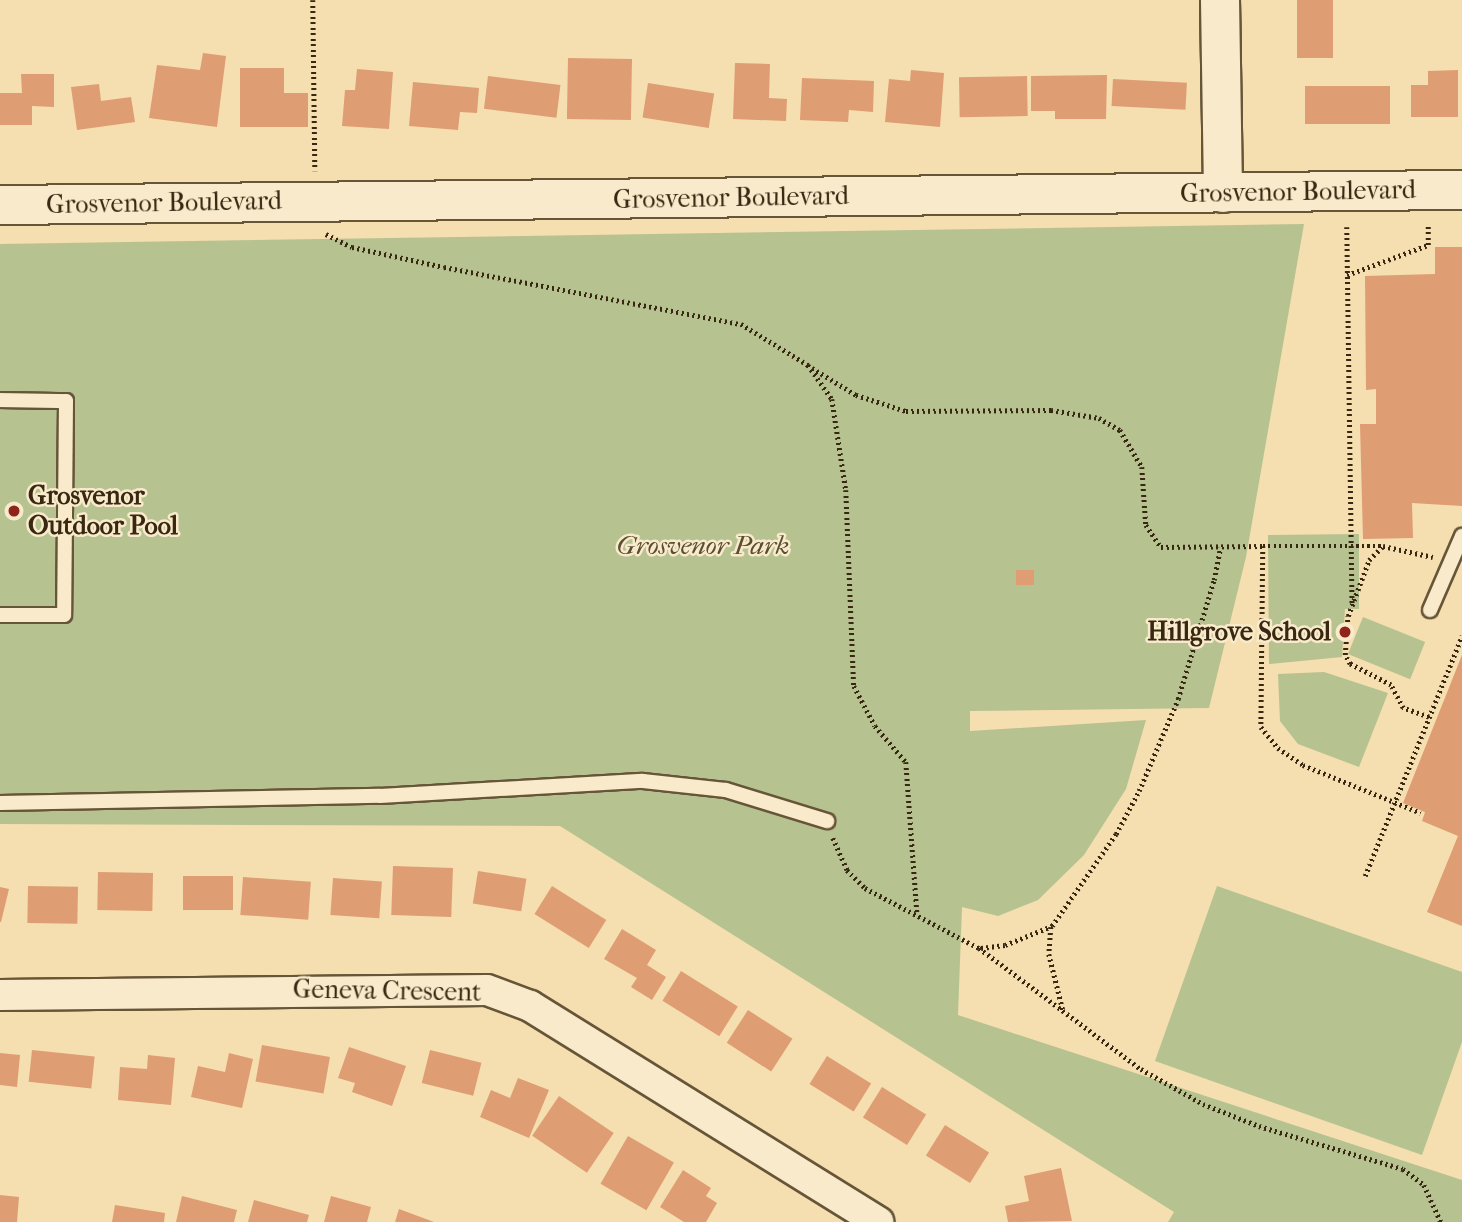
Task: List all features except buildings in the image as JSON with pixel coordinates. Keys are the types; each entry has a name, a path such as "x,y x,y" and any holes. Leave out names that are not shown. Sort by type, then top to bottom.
{"street":[{"path":"1220,0 1223,193"},
{"name":"Grosvenor Boulevard","path":"0,205 1462,190"},
{"name":"Geneva Crescent","path":"0,995 487,990 530,1006 879,1222"}],"lane":[{"path":"0,400 66,401 65,615 0,615"},
{"path":"1430,610 1462,536"},
{"path":"0,803 380,796 643,781 726,790 827,821"}],"path":[{"path":"313,0 315,180"},
{"path":"1347,275 1428,245 1428,225"},
{"path":"1347,227 1352,605 1345,654 1350,663 1391,685 1403,708 1429,717"},
{"path":"326,234 352,247 444,267 741,324 856,395 906,411 1038,409 1110,423 1126,436 1142,467 1146,525 1153,540 1170,549 1383,546 1410,549 1433,558 1438,547"},
{"path":"808,365 832,399 846,489 854,686 875,726 906,762 917,913"},
{"path":"1352,605 1369,559 1383,546"},
{"path":"1261,547 1261,727 1278,748 1303,765 1421,813"},
{"path":"1063,1011 1049,954 1052,926 1116,834 1161,742 1191,659 1220,548"},
{"path":"1365,876 1462,636"},
{"path":"827,821 847,870 865,888 979,948 1141,1069 1203,1104 1259,1126 1403,1169 1424,1185 1441,1222"},
{"path":"979,948 1005,945 1052,926"}],"green space":[{"name":"Grosvenor Park","path":"1304,224 1246,557 1209,708 970,711 970,731 1146,720 1126,789 1084,855 1038,900 998,916 962,907 958,1015 1462,1180 1462,1222 1168,1222 1174,1212 560,826 0,824 0,244"},
{"path":"1359,534 1359,609 1345,609 1342,657 1269,664 1268,535"},
{"path":"1363,617 1425,642 1410,679 1348,654"},
{"path":"1324,672 1388,693 1359,767 1298,744 1280,721 1278,674"},
{"path":"1217,886 1462,972 1462,1042 1422,1155 1155,1061"}],"place":[{"name":"Grosvenor Outdoor Pool","path":"14,511"},
{"name":"Hillgrove School","path":"1345,632"}]}
